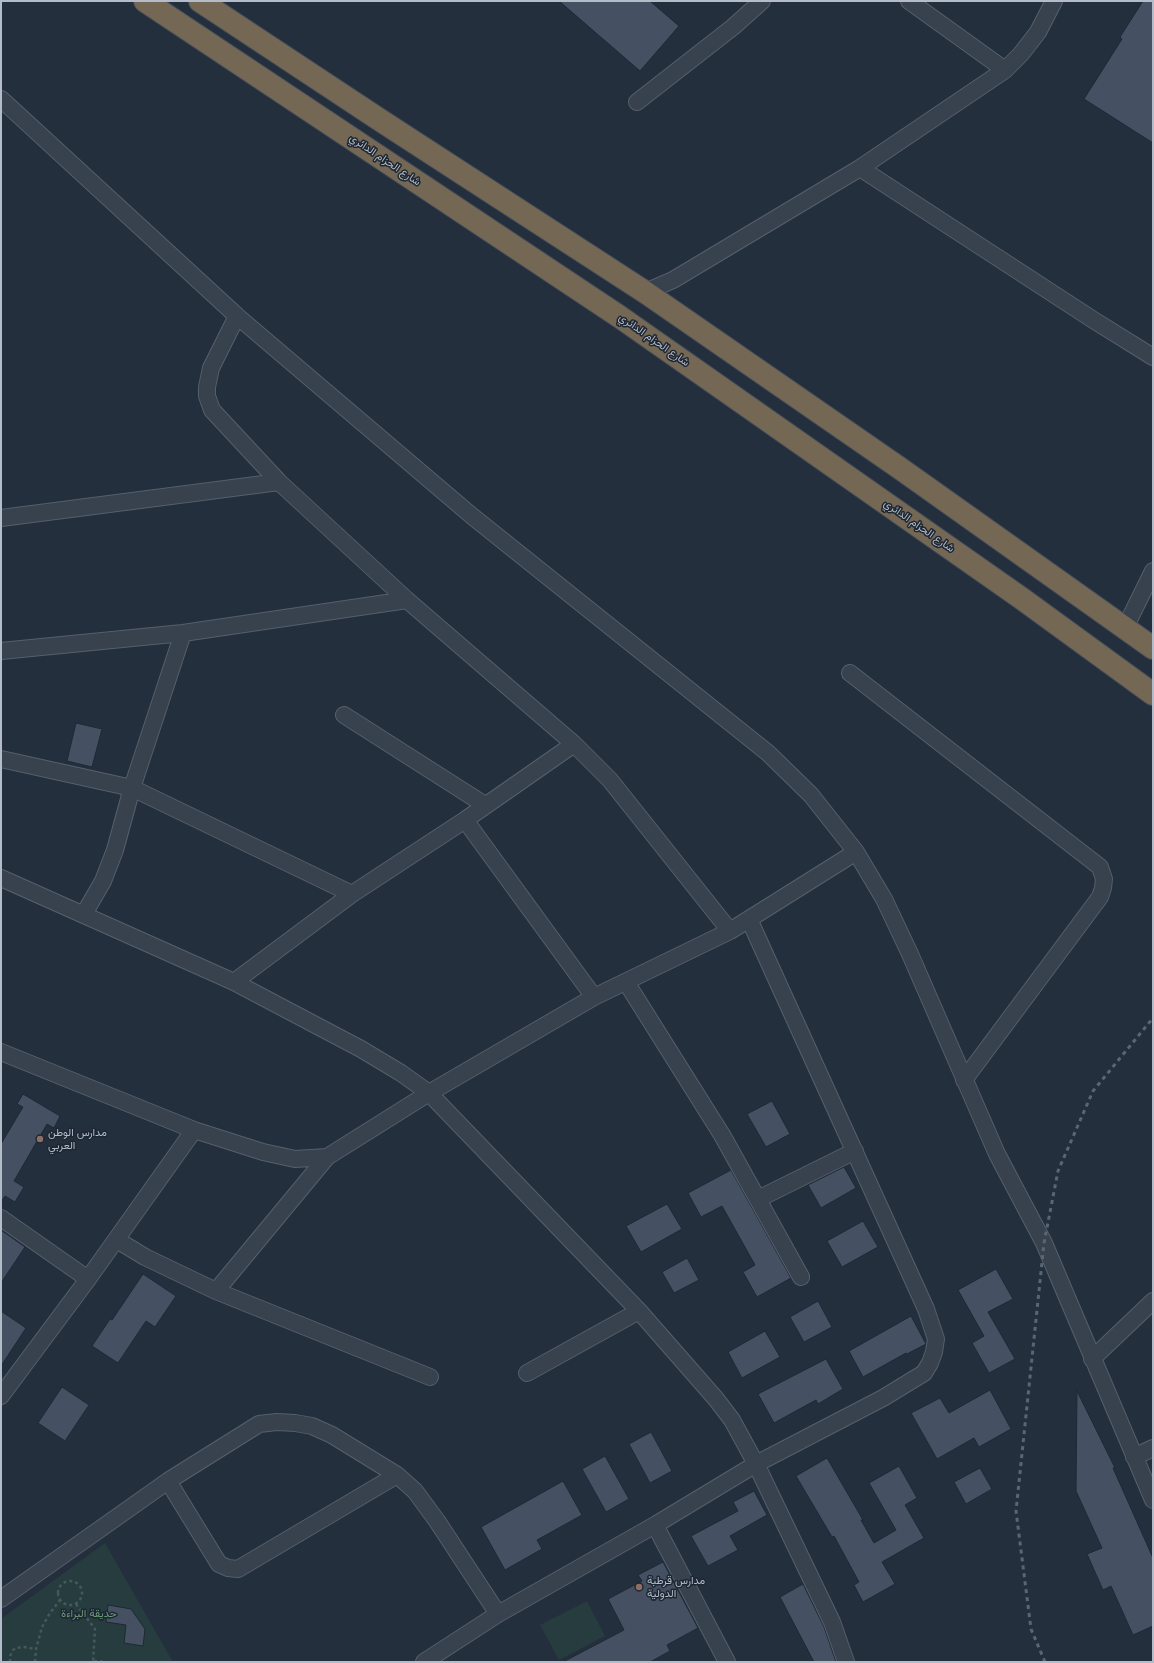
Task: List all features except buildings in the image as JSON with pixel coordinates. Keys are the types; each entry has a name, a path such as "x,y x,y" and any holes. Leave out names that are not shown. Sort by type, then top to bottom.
{"highway":[{"name":"شارع الحزام الدائري","path":"145,1 620,317 1014,593 1153,694"},
{"path":"200,1 645,292 901,469 1153,648"}],"street":[{"path":"638,102 733,27 762,1"},
{"path":"909,1 1005,70"},
{"path":"645,292 673,280 860,168 1005,70 1021,54 1038,32 1054,1"},
{"path":"1,99 237,316 472,516 768,753 811,795 856,852 884,900 910,954 997,1154 1044,1243 1153,1500"},
{"path":"860,168 1153,357"},
{"path":"237,316 211,368 207,387 209,402 212,410 279,482 408,600 574,744 610,780 730,931"},
{"path":"1,518 279,482"},
{"path":"1125,628 1153,571"},
{"path":"1,651 183,633 408,600"},
{"path":"84,914 103,882 115,850 132,788 183,633"},
{"path":"850,673 1100,867 1104,879 1104,888 1100,897 964,1080"},
{"path":"344,715 485,805"},
{"path":"234,982 352,894 465,820 574,744"},
{"path":"1,759 132,788 352,894"},
{"path":"465,820 594,997"},
{"path":"216,1291 327,1157 429,1092 594,997 730,931 856,852"},
{"path":"1,878 234,982 367,1053 429,1092 639,1311 716,1399 732,1420 756,1464 832,1622 846,1662"},
{"path":"424,1662 498,1614 756,1464 884,1398 924,1373 934,1352 936,1339 926,1309 749,920"},
{"path":"626,982 722,1135 801,1277"},
{"path":"1,1052 194,1130 263,1152 295,1159 327,1157"},
{"path":"1,1396 117,1240 194,1130"},
{"path":"758,1199 855,1151"},
{"path":"1,1218 88,1279"},
{"path":"117,1240 145,1257 216,1291 430,1377"},
{"path":"1092,1359 1153,1301"},
{"path":"527,1373 639,1311"},
{"path":"1,1599 168,1481 259,1424 296,1422 312,1426 332,1435 397,1475 415,1491 437,1521 498,1614"},
{"path":"1134,1457 1153,1448"},
{"path":"168,1481 219,1564 228,1568 238,1569 397,1475"},
{"path":"655,1524 728,1662"}],"path":[{"path":"72,1581 78,1584 82,1590 81,1598 76,1604 68,1605 60,1600 58,1592 59,1588 64,1582 72,1581"},
{"path":"35,1662 39,1634 44,1622 60,1600"},
{"path":"76,1604 95,1630 94,1661 105,1662"},
{"path":"10,1662 10,1656 16,1648 24,1647 36,1649"}],"green space":[{"name":"حديقة البراءة","path":"105,1543 173,1662 1,1662 1,1619"},
{"path":"587,1601 605,1636 559,1660 540,1625"}],"railway":[{"path":"1045,1662 1031,1629 1016,1511 1044,1243 1058,1171 1093,1091 1153,1018"}],"place":[{"name":"مدارس الوطن العربي","path":"40,1139"},
{"name":"مدارس قرطبة الدولية","path":"639,1587"}]}
